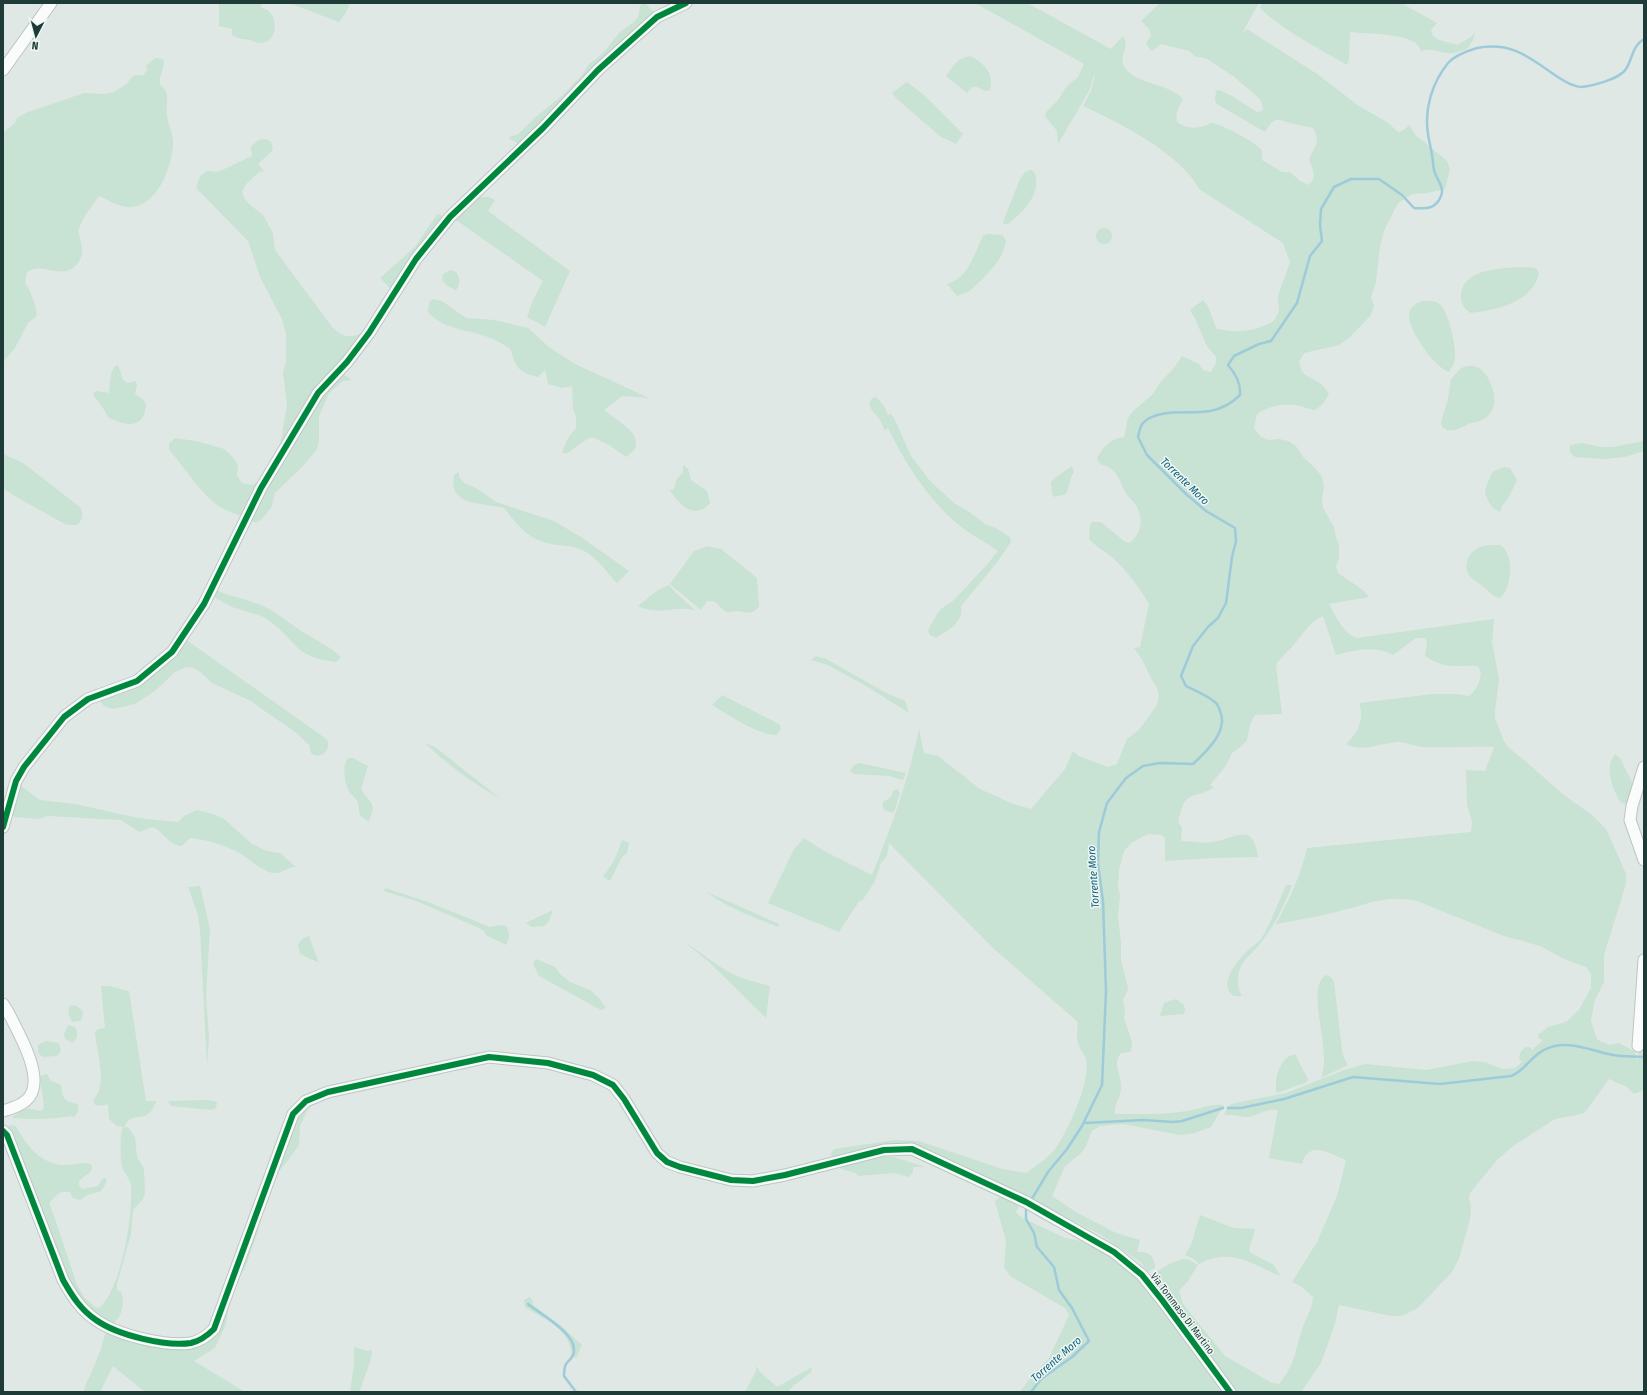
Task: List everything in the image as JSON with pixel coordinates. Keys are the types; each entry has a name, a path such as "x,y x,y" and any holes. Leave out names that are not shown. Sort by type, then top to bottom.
{"street":[{"path":"3,70 51,3"},
{"path":"3,827 16,781 24,766 64,718 88,699 137,681 172,652 204,604 261,488 318,393 347,362 369,333 416,259 450,217 543,128 604,65 657,17 686,3"},
{"path":"1644,767 1632,806 1630,820 1644,860"},
{"path":"1638,1046 1644,960"},
{"path":"3,1004 34,1068 35,1083 30,1096 22,1104 3,1111"},
{"name":"Via Tommaso Di Martino","path":"3,1131 7,1135 63,1280 75,1301 96,1320 113,1329 146,1339 174,1344 192,1342 206,1337 214,1329 293,1114 306,1101 328,1092 489,1057 548,1063 601,1079 613,1085 624,1099 657,1153 667,1162 731,1180 753,1181 786,1175 884,1150 912,1149 1011,1196 1052,1216 1114,1252 1142,1275 1230,1392"}],"green space":[{"path":"219,3 260,3 262,8 268,10 272,15 274,21 275,27 270,39 266,42 257,43 250,40 241,39 232,35 232,29 219,26"},
{"path":"289,3 350,3 339,22"},
{"path":"641,3 645,3 658,16 522,146 509,138 517,135 537,116 563,95 582,75 589,64 602,54 620,32 633,23 638,17"},
{"path":"975,3 1027,3 1111,49 1123,36 1125,46 1122,58 1125,67 1129,72 1142,80 1173,91 1183,100 1177,111 1177,122 1191,128 1212,123 1231,130 1246,138 1262,150 1262,160 1282,172 1290,172 1300,181 1309,185 1314,176 1309,159 1317,140 1317,136 1313,128 1277,120 1271,123 1265,132 1217,104 1215,100 1216,91 1219,90 1232,96 1257,112 1262,111 1263,108 1260,99 1233,76 1207,59 1196,57 1189,51 1161,44 1152,51 1146,44 1151,35 1149,29 1141,21 1160,3 1259,3 1242,33 1247,29 1317,74 1359,106 1387,122 1398,132 1404,130 1409,125 1417,137 1447,161 1450,169 1445,189 1427,193 1412,194 1398,203 1384,231 1380,246 1376,282 1371,297 1374,306 1370,316 1350,337 1339,345 1304,353 1299,362 1304,374 1322,385 1329,394 1323,404 1315,410 1288,405 1279,405 1265,409 1257,414 1254,428 1261,437 1269,440 1279,439 1288,441 1296,446 1303,457 1322,477 1324,486 1322,498 1323,508 1334,527 1339,544 1339,558 1336,566 1338,573 1363,590 1369,597 1329,604 1340,624 1352,636 1357,638 1494,619 1492,643 1499,679 1495,718 1504,741 1509,748 1564,795 1592,815 1606,829 1626,874 1626,883 1604,955 1604,982 1595,1000 1591,1020 1598,1040 1609,1045 1619,1043 1623,1045 1635,1052 1636,1059 1639,1059 1638,1049 1644,1049 1644,1090 1634,1094 1627,1087 1609,1079 1587,1110 1582,1114 1555,1119 1513,1146 1497,1160 1470,1193 1470,1219 1459,1259 1452,1272 1418,1308 1402,1316 1391,1316 1339,1305 1335,1324 1321,1363 1301,1392 1236,1392 1153,1276 1162,1268 1183,1259 1198,1265 1188,1281 1179,1291 1183,1304 1225,1356 1272,1383 1279,1384 1289,1369 1295,1355 1301,1332 1311,1308 1313,1297 1302,1287 1292,1282 1317,1242 1337,1196 1346,1160 1320,1150 1309,1152 1305,1156 1302,1164 1269,1158 1278,1110 1268,1110 1246,1117 1224,1115 1228,1106 1235,1103 1286,1093 1344,1070 1365,1064 1427,1070 1472,1061 1484,1062 1503,1069 1515,1068 1522,1062 1519,1058 1521,1051 1526,1047 1530,1047 1532,1050 1543,1040 1538,1038 1538,1035 1548,1027 1566,1022 1579,1010 1591,988 1591,974 1586,967 1564,959 1540,946 1504,936 1417,901 1395,899 1376,901 1328,914 1276,924 1294,887 1307,848 1471,832 1472,822 1467,805 1466,770 1485,771 1494,747 1422,747 1398,742 1359,748 1346,744 1354,735 1361,720 1361,709 1359,703 1433,694 1456,694 1469,696 1475,690 1479,682 1481,674 1478,666 1445,665 1425,656 1427,642 1425,638 1416,638 1393,655 1379,650 1365,649 1336,655 1323,616 1310,625 1276,665 1282,714 1255,715 1250,724 1247,740 1242,746 1232,753 1225,767 1210,785 1214,788 1186,800 1178,822 1182,827 1181,841 1208,843 1242,834 1247,835 1252,839 1256,846 1258,857 1165,861 1165,838 1162,835 1148,834 1131,843 1124,851 1119,870 1118,887 1120,895 1118,916 1121,942 1121,961 1128,987 1123,1000 1125,1011 1124,1018 1132,1042 1131,1052 1121,1053 1117,1061 1121,1090 1115,1107 1115,1114 1169,1113 1214,1105 1224,1105 1211,1127 1195,1133 1180,1135 1123,1124 1100,1126 1092,1131 1085,1148 1080,1154 1065,1166 1052,1196 1076,1212 1116,1233 1140,1240 1137,1252 1148,1253 1154,1260 1155,1264 1155,1268 1148,1272 1140,1262 1101,1235 1004,1185 932,1151 916,1146 837,1157 830,1155 834,1149 895,1140 919,1141 1002,1169 1027,1173 1055,1149 1072,1118 1082,1093 1087,1069 1086,1060 1077,1040 1078,1022 994,949 889,843 887,856 881,863 875,881 862,901 860,900 839,932 768,903 794,849 804,838 824,851 872,875 899,803 919,729 924,753 938,756 980,789 1013,804 1031,809 1065,769 1073,751 1079,756 1108,767 1117,764 1127,739 1139,730 1157,705 1159,695 1142,659 1134,648 1140,647 1149,604 1123,568 1089,539 1090,525 1092,522 1101,522 1124,541 1129,543 1139,532 1141,522 1136,505 1127,495 1118,476 1112,469 1100,464 1097,458 1102,450 1111,441 1124,437 1128,418 1133,411 1152,395 1162,380 1174,368 1182,356 1199,364 1203,370 1211,372 1216,363 1216,357 1207,346 1190,310 1203,300 1208,307 1217,329 1233,331 1247,331 1274,321 1279,311 1278,296 1290,262 1283,243 1199,189 1178,163 1148,140 1083,106 1091,91 1095,74 1089,91 1058,144 1057,131 1045,116 1046,112 1058,100 1067,86 1078,77 1084,64"},
{"path":"1262,3 1401,3 1437,23 1431,30 1433,36 1439,40 1457,45 1471,37 1475,32 1474,38 1468,48 1449,53 1429,50 1421,51 1416,43 1402,37 1384,34 1350,32 1349,59 1347,65 1301,39 1269,17 1260,8"},
{"path":"970,56 987,69 991,79 990,90 985,91 977,87 972,87 967,93 946,76 953,66 959,61"},
{"path":"155,58 163,59 164,63 160,85 164,88 167,95 167,116 173,140 173,150 167,172 162,183 147,201 138,206 124,206 113,203 99,196 86,214 78,230 82,245 82,253 80,260 76,265 65,271 33,269 27,272 25,283 33,299 37,316 28,323 15,348 3,362 3,133 15,123 17,118 28,112 84,93 105,94 114,92 127,84 135,75 144,75 147,70 146,66"},
{"path":"907,82 925,96 963,134 956,144 941,137 892,93"},
{"path":"266,139 271,142 273,150 258,164 264,171 259,172 246,184 242,191 244,198 263,215 273,233 275,250 333,328 345,336 353,336 366,331 280,447 287,404 283,373 286,361 286,333 282,319 260,277 248,241 196,188 200,176 207,171 218,172 252,156 251,146 259,140"},
{"path":"1031,170 1035,173 1036,188 1030,202 1020,214 1008,224 1004,224 1003,222 1020,179 1025,172"},
{"path":"482,178 483,179 393,291 380,278 415,247 438,214 442,216 444,215"},
{"path":"480,197 489,197 495,200 488,211 570,271 545,327 527,317 533,300 543,281 456,220"},
{"path":"1104,228 1111,233 1112,236 1107,243 1104,244 1097,239 1096,236 1101,229"},
{"path":"987,234 1002,235 1006,241 1001,255 988,273 972,289 957,296 947,284 954,281 966,271 983,236"},
{"path":"1525,267 1536,268 1539,274 1535,284 1529,292 1521,298 1491,310 1471,313 1463,305 1461,295 1464,286 1469,279 1477,274 1497,269"},
{"path":"450,270 456,272 459,279 459,286 456,290 447,286 442,280 443,274"},
{"path":"432,299 442,301 467,318 494,320 528,328 550,348 575,364 649,398 622,396 604,410 629,429 633,434 636,439 636,446 634,450 626,457 609,445 592,437 566,454 562,452 568,438 576,428 572,386 562,388 548,384 545,370 538,377 529,375 519,369 511,350 506,346 490,338 444,324 428,312 429,303"},
{"path":"1423,301 1439,303 1447,315 1455,353 1454,362 1449,372 1437,364 1423,348 1410,322 1410,310 1415,304"},
{"path":"118,365 123,380 128,383 135,381 137,384 135,394 143,400 146,405 142,419 133,424 127,424 108,417 93,393 97,391 109,393 111,374 114,367"},
{"path":"1474,366 1484,372 1491,384 1494,405 1492,411 1484,419 1468,424 1462,428 1449,430 1442,427 1441,422 1448,399 1451,379 1461,368"},
{"path":"342,373 352,380 343,381 329,393 319,416 319,441 317,449 303,466 275,493 271,508 261,520 256,523 226,510 215,503 201,490 169,450 169,444 175,438 196,441 224,449 231,455 238,465 237,475 242,483 251,485 259,482 318,398"},
{"path":"876,397 884,406 888,415 891,414 894,418 911,456 930,481 955,504 968,511 985,524 996,528 1010,537 1011,542 998,561 961,606 958,621 950,629 936,638 930,635 928,630 939,611 952,602 998,551 964,529 930,496 911,470 888,428 884,430 881,421 870,407 869,404 872,398"},
{"path":"1644,441 1644,451 1625,457 1605,459 1575,457 1570,450 1570,445 1582,443 1600,447 1613,447"},
{"path":"3,454 23,463 81,508 82,517 77,525 65,524 3,488"},
{"path":"683,465 688,469 691,480 707,491 710,503 699,511 688,509 678,501 670,490 674,489 677,479 683,472"},
{"path":"1072,466 1074,472 1066,494 1055,497 1052,494 1051,482"},
{"path":"1504,467 1510,468 1517,480 1500,512 1490,503 1486,497 1485,490 1492,472"},
{"path":"459,472 459,477 464,483 478,489 496,502 554,521 581,537 629,571 617,583 598,561 581,549 547,543 539,540 532,537 520,527 504,508 468,501 461,498 456,493 454,485 454,475"},
{"path":"1489,545 1500,545 1505,549 1508,556 1510,571 1507,587 1500,598 1493,595 1472,578 1468,574 1466,566 1469,556 1476,549"},
{"path":"708,546 721,549 757,578 759,606 754,611 749,613 736,611 727,612 714,601 707,601 701,610 670,584 694,551"},
{"path":"669,585 696,611 681,609 661,611 646,609 638,606 658,590"},
{"path":"214,589 269,609 329,647 341,657 336,662 323,660 305,653 270,621 258,615 232,607 210,595"},
{"path":"185,639 325,738 328,742 328,748 325,753 314,755 311,753 309,745 294,731 251,701 212,683 199,671 193,668 186,667 175,672 156,690 135,704 113,709 104,706 100,701 138,685"},
{"path":"816,656 826,659 888,694 905,701 909,713 868,687 828,665 811,660"},
{"path":"722,695 777,723 780,725 781,729 777,735 769,734 761,732 735,719 712,705"},
{"path":"425,743 435,747 502,800 462,774"},
{"path":"1615,754 1620,758 1634,786 1629,805 1619,800 1610,777 1610,765"},
{"path":"349,758 353,758 368,766 361,789 373,806 369,821 360,815 357,801 346,784 344,769"},
{"path":"859,763 906,773 903,780 889,776 855,774 850,772 853,766"},
{"path":"21,786 40,800 75,804 138,818 178,822 184,816 197,810 213,814 224,819 252,844 267,851 280,853 296,867 276,873 269,872 241,854 223,846 190,838 182,846 177,845 153,827 139,832 121,820 48,816 39,819 14,817 12,812"},
{"path":"897,789 900,793 894,812 886,811 883,809 883,802 891,797 893,791"},
{"path":"622,840 629,843 627,853 622,857 610,881 603,876 615,859"},
{"path":"1286,885 1292,885 1278,916 1257,948 1241,966 1238,981 1242,996 1234,996 1229,991 1227,986 1230,973 1243,955 1261,939"},
{"path":"200,886 210,929 206,995 209,1038 207,1065 200,930 198,915 188,887"},
{"path":"385,888 428,902 490,927 499,925 506,926 509,938 506,945 486,935 484,931 477,927 416,901 384,891"},
{"path":"707,892 779,924 778,927 723,903"},
{"path":"553,910 549,921 544,926 532,927 526,923"},
{"path":"309,936 319,963 300,954 298,945 302,939"},
{"path":"684,942 732,974 747,980 770,986 766,1018 708,961"},
{"path":"536,959 555,967 560,974 570,982 590,990 598,997 606,1008 601,1010 539,976 533,964"},
{"path":"1326,975 1331,977 1334,982 1342,1050 1348,1065 1321,1078 1324,1066 1324,1052 1318,1006 1318,993 1320,982"},
{"path":"101,986 109,986 129,991 146,1101 157,1101 149,1113 141,1117 132,1118 124,1127 128,1127 135,1137 137,1157 144,1169 145,1193 143,1199 133,1210 131,1234 117,1284 117,1290 121,1292 123,1306 120,1315 111,1325 94,1314 73,1292 6,1129 10,1125 16,1126 28,1145 45,1160 51,1163 59,1165 82,1163 90,1164 92,1166 91,1171 79,1181 79,1185 82,1189 98,1186 102,1179 105,1178 107,1181 101,1191 87,1195 81,1200 73,1198 70,1192 63,1192 58,1194 50,1202 50,1206 77,1285 84,1297 95,1307 99,1308 107,1298 114,1285 120,1268 128,1232 131,1198 131,1185 121,1163 121,1140 123,1127 117,1126 109,1119 108,1104 102,1106 95,1105 93,1100 98,1093 101,1077 95,1032 98,1029 105,1028"},
{"path":"1176,999 1184,1005 1184,1014 1160,1016 1164,1003"},
{"path":"74,1005 81,1009 83,1013 80,1021 73,1022 70,1017 69,1008 70,1006"},
{"path":"68,1025 75,1027 77,1031 77,1038 72,1043 65,1039 64,1034"},
{"path":"46,1041 59,1043 61,1051 57,1056 43,1057 38,1053 38,1045"},
{"path":"1295,1054 1308,1079 1307,1082 1277,1093 1276,1082 1279,1070 1285,1060"},
{"path":"47,1074 50,1080 61,1085 65,1100 78,1105 78,1112 73,1118 73,1116 43,1119 13,1118 13,1116 27,1109 42,1111 44,1107 40,1077"},
{"path":"209,1100 217,1102 216,1108 213,1110 171,1106 168,1101"},
{"path":"314,1103 307,1111 300,1126 299,1145 272,1179 258,1231 244,1271 236,1274 293,1122 304,1110"},
{"path":"876,1157 894,1157 925,1167 913,1167 913,1172 909,1177 895,1173 858,1176 856,1173 841,1169 839,1166"},
{"path":"998,1198 1007,1198 1020,1204 1016,1212 1022,1218 1065,1238 1081,1241 1097,1249 1123,1266 1141,1281 1206,1366 1223,1392 1020,1392 1031,1377 1049,1358 1069,1315 1065,1308 1010,1276 1004,1267 1006,1241 995,1202"},
{"path":"1200,1215 1234,1228 1255,1229 1249,1250 1251,1253 1274,1265 1280,1276 1240,1259 1220,1257 1210,1259 1199,1264 1192,1258 1185,1255 1191,1245"},
{"path":"529,1297 532,1299 533,1305 559,1324 582,1345 576,1358 572,1356 567,1338 562,1332 548,1321 525,1307 524,1300"},
{"path":"229,1305 226,1324 215,1348 194,1361 245,1392 145,1392 113,1366 100,1392 84,1392 86,1383 99,1355 106,1329 192,1347 224,1308"},
{"path":"354,1347 368,1351 372,1350 371,1358 360,1392 350,1392 354,1365"},
{"path":"756,1366 760,1372 777,1387 812,1367 811,1372 788,1392 745,1392 756,1371"}],"waterway":[{"name":"Torrente Moro","path":"1030,1202 1048,1172 1067,1149 1082,1126 1102,1085 1106,991 1103,901 1098,864 1099,832 1107,803 1126,778 1143,766 1160,763 1193,764 1210,747 1219,733 1221,726 1222,719 1217,704 1213,700 1186,686 1181,676 1193,646 1208,627 1218,618 1226,603 1232,557 1236,541 1235,528 1206,511 1186,494 1147,455 1138,437 1141,426 1149,418 1166,413 1202,412 1218,409 1233,401 1240,395 1240,387 1237,379 1228,365 1234,356 1259,344 1271,341 1297,303 1310,256 1322,241 1320,225 1321,209 1334,187 1351,179 1379,179 1402,195 1414,208 1426,208 1436,204 1441,196 1442,189 1434,170 1428,134 1427,115 1430,97 1442,71 1451,60 1461,54 1477,48 1507,48 1532,59 1570,84 1581,87 1612,79 1623,73 1637,45 1644,39"},
{"path":"1228,1108 1241,1108 1284,1099 1353,1077 1440,1084 1511,1076 1520,1071 1539,1053 1561,1045 1578,1046 1617,1056 1644,1057"},
{"path":"1084,1123 1143,1120 1173,1122 1182,1121 1223,1108"},
{"name":"Torrente Moro","path":"1028,1207 1026,1210 1026,1219 1034,1233 1037,1247 1054,1267 1059,1290 1072,1308 1089,1341 1072,1357 1041,1379 1031,1392"},
{"path":"528,1304 556,1324 569,1337 573,1344 574,1353 565,1366 564,1376 576,1392"}],"cycle path":[{"path":"3,827 16,781 24,767 64,717 88,699 137,681 172,652 204,604 261,488 318,393 347,362 369,333 416,259 450,217 543,128 598,70 657,17 686,3"},
{"path":"3,1131 7,1135 63,1280 81,1307 96,1320 129,1335 142,1339 169,1343 191,1343 203,1338 214,1329 293,1114 306,1101 328,1092 489,1057 548,1063 593,1075 613,1085 624,1099 657,1153 667,1162 680,1167 731,1180 753,1181 785,1175 884,1150 912,1149 1026,1202 1114,1252 1142,1275 1230,1392"}]}
